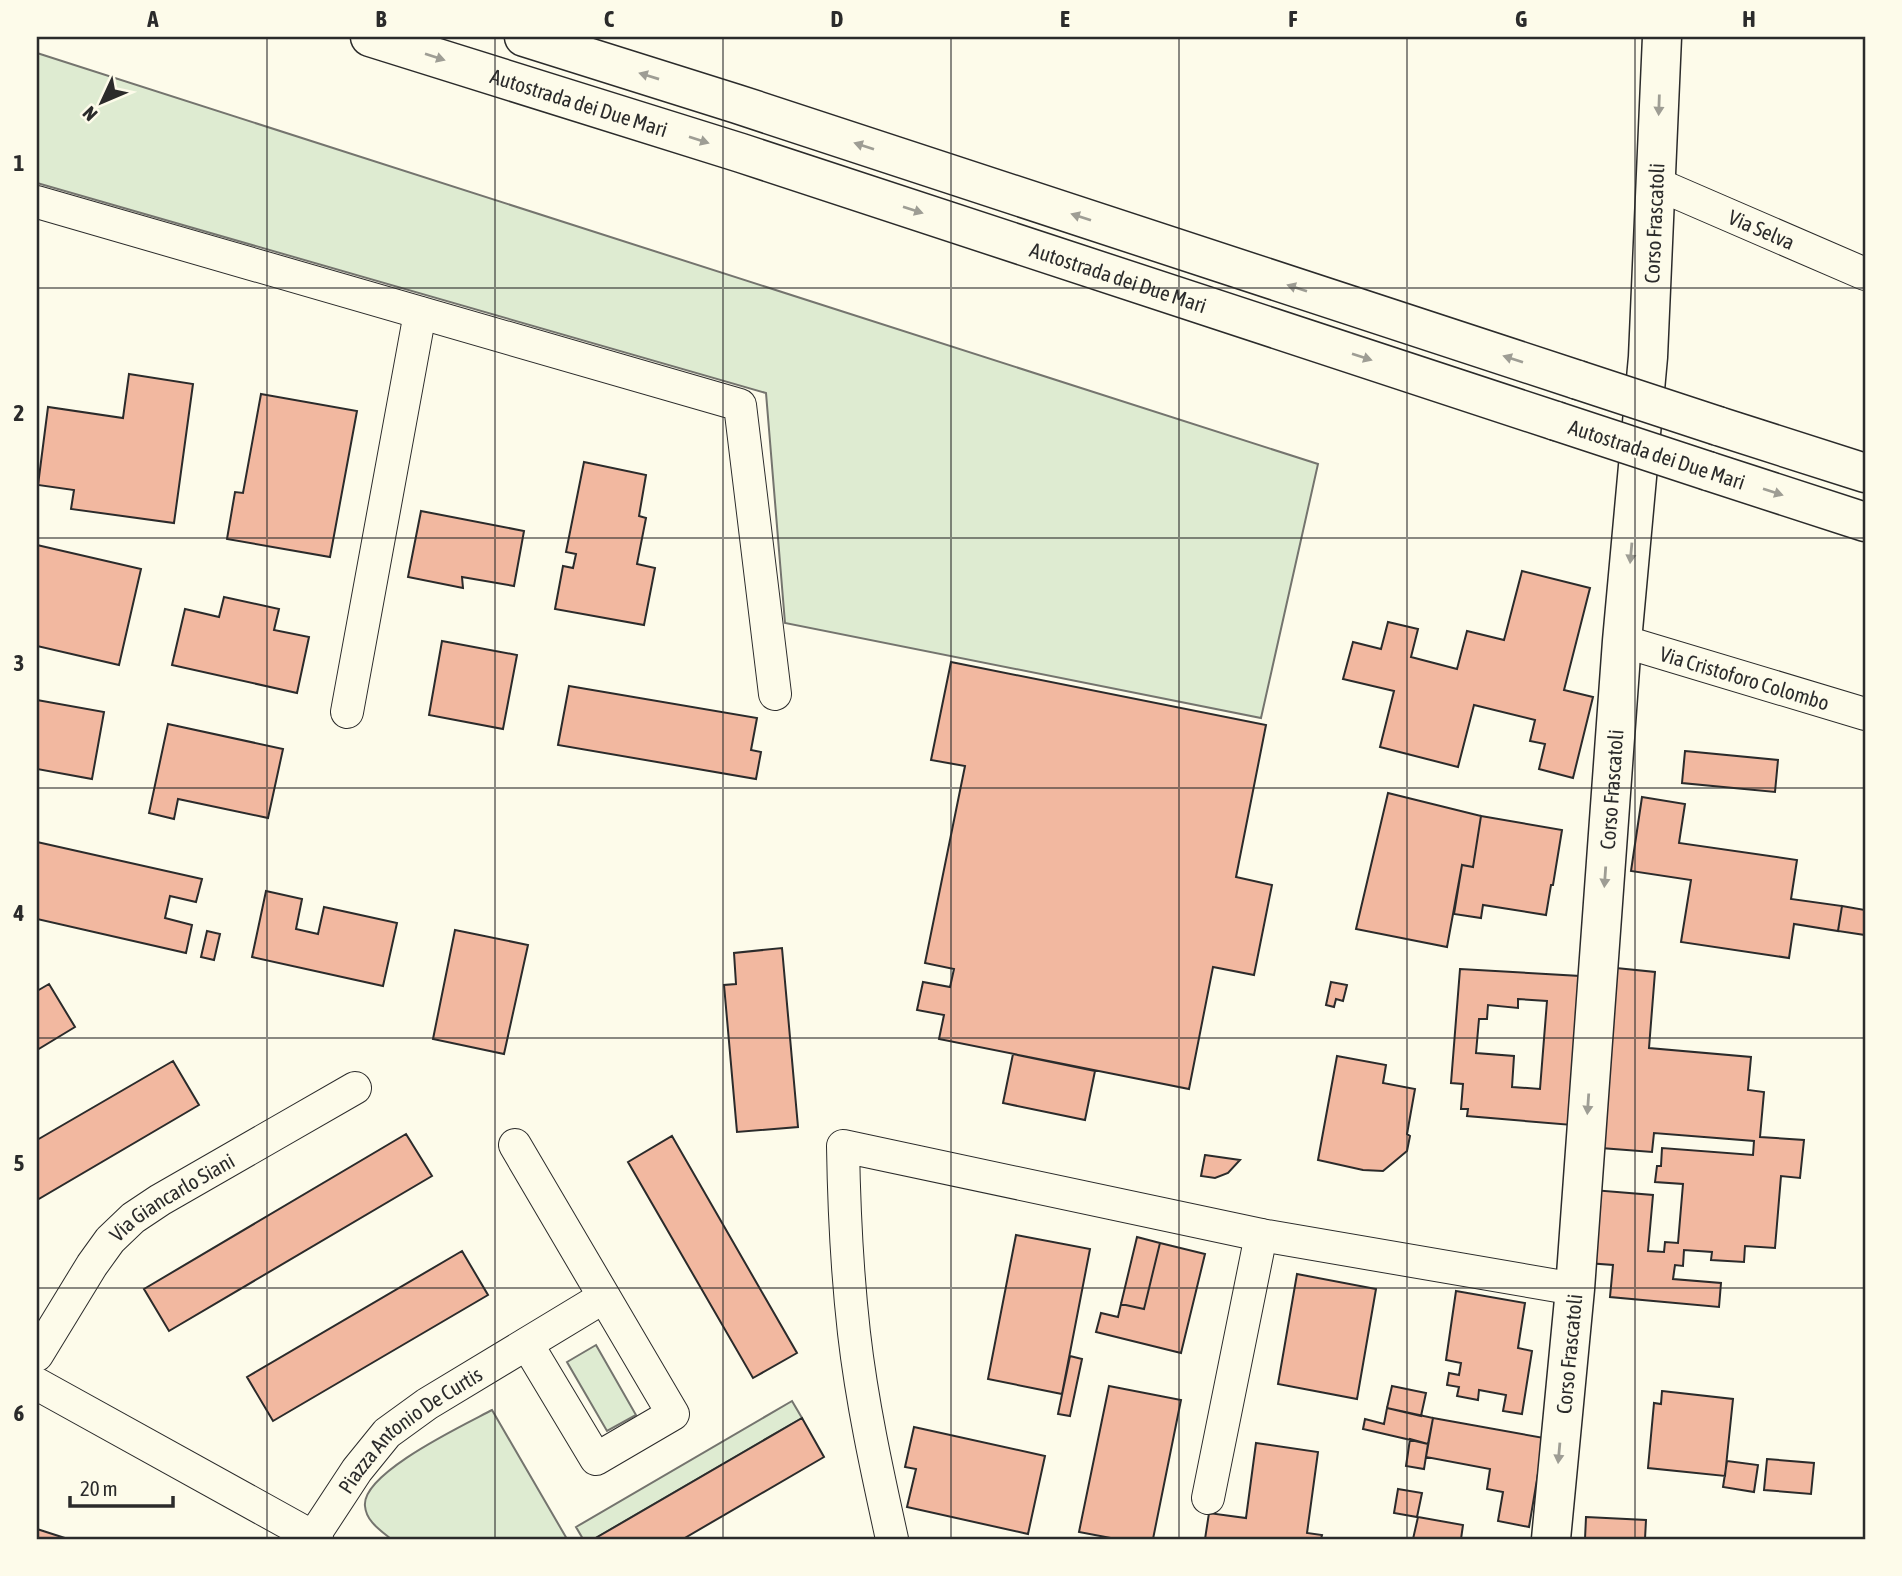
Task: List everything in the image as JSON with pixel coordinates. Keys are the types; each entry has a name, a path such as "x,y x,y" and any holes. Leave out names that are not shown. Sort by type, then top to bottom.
{"main road":[{"name":"Autostrada dei Due Mari","path":"370,37 741,153 1865,522"},
{"path":"524,37 737,104 1865,473"},
{"name":"Corso Frascatoli","path":"1551,1539 1575,1289 1622,641 1648,357 1662,37"}],"street":[{"name":"Via Selva","path":"1657,184 1865,274"},
{"path":"37,202 740,405 775,694"},
{"path":"346,712 420,313"},
{"name":"Via Cristoforo Colombo","path":"1622,641 1865,714"},
{"name":"Via Giancarlo Siani","path":"37,1355 104,1248 133,1218 160,1199 355,1088"},
{"path":"515,1145 673,1414 596,1459 527,1344"},
{"path":"892,1539 874,1458 854,1335 845,1219 843,1146 1261,1236 1575,1289"},
{"path":"1208,1498 1261,1236"},
{"name":"Piazza Antonio De Curtis","path":"315,1538 357,1469 387,1433 428,1404 604,1297"},
{"path":"37,1384 315,1538"}],"green space":[{"path":"37,53 1318,464 1261,718 785,623 766,393 37,183"},
{"path":"596,1345 636,1415 607,1431 567,1362"},
{"path":"792,1401 802,1418 594,1539 583,1539 576,1527"},
{"path":"492,1410 567,1539 391,1539 374,1525 365,1506 368,1493 380,1479 417,1451"}],"building":[{"path":"129,374 193,384 174,523 71,509 74,490 38,485 48,407 123,418"},
{"path":"261,394 357,411 330,557 227,539 235,492 243,493"},
{"path":"584,462 646,475 639,516 646,518 637,564 655,568 644,625 555,609 563,566 573,568 576,554 566,552"},
{"path":"421,511 524,531 514,586 462,577 463,588 408,577"},
{"path":"37,545 141,569 119,665 37,646"},
{"path":"1522,571 1590,588 1564,690 1593,697 1573,778 1539,769 1545,744 1530,741 1535,720 1474,705 1458,767 1380,747 1394,691 1343,679 1353,642 1381,649 1388,622 1418,629 1411,657 1457,669 1467,631 1504,640"},
{"path":"224,597 279,609 274,630 309,637 297,693 172,665 185,609 219,617"},
{"path":"442,641 517,655 503,729 429,715"},
{"path":"951,662 1266,725 1236,877 1272,885 1254,975 1213,967 1189,1089 939,1039 944,1015 917,1010 923,982 950,987 954,969 925,963 965,766 931,760"},
{"path":"569,686 757,718 751,750 761,752 756,779 558,745"},
{"path":"37,700 104,712 92,779 37,769"},
{"path":"168,724 283,749 268,818 178,799 174,819 149,813"},
{"path":"1685,751 1778,760 1775,792 1682,783"},
{"path":"1388,793 1481,816 1473,867 1462,865 1447,947 1356,929"},
{"path":"1642,797 1685,804 1679,843 1797,860 1791,899 1842,906 1838,931 1794,924 1789,958 1681,942 1691,880 1631,871"},
{"path":"1481,816 1562,830 1546,915 1483,905 1481,918 1454,914 1462,865 1473,867"},
{"path":"37,842 202,879 196,902 170,896 165,918 192,925 186,953 37,919"},
{"path":"266,891 302,899 296,929 318,934 324,907 397,923 383,986 252,957"},
{"path":"1842,906 1865,910 1865,935 1838,931"},
{"path":"455,930 528,945 504,1054 433,1039"},
{"path":"207,931 220,934 214,960 201,957"},
{"path":"782,948 798,1127 737,1132 724,985 736,984 734,953"},
{"path":"1616,968 1655,972 1649,1048 1751,1057 1748,1090 1764,1092 1760,1137 1804,1140 1800,1178 1781,1176 1775,1248 1745,1246 1744,1262 1711,1260 1712,1252 1684,1250 1683,1266 1675,1265 1673,1279 1721,1283 1719,1307 1610,1297 1613,1265 1587,1263 1593,1190 1653,1195 1648,1251 1664,1252 1665,1242 1678,1243 1683,1184 1655,1182 1657,1166 1661,1166 1662,1148 1753,1155 1754,1141 1654,1133 1652,1152 1601,1148"},
{"path":"1460,969 1580,976 1572,1125 1467,1116 1468,1109 1461,1109 1463,1084 1451,1083","holes":["1518,999 1547,1001 1540,1089 1512,1087 1514,1056 1476,1053 1479,1019 1487,1019 1488,1005 1518,1008"]},
{"path":"1331,982 1347,985 1343,1001 1336,999 1334,1007 1326,1005"},
{"path":"49,984 75,1027 37,1050 37,991"},
{"path":"1013,1054 1095,1071 1085,1120 1003,1103"},
{"path":"1337,1056 1386,1065 1383,1083 1415,1089 1407,1134 1410,1136 1407,1151 1383,1171 1363,1170 1318,1160"},
{"path":"173,1061 199,1105 37,1200 37,1140"},
{"path":"406,1134 432,1176 169,1331 144,1289"},
{"path":"672,1136 797,1353 753,1378 628,1162"},
{"path":"1205,1155 1240,1160 1228,1173 1215,1178 1201,1176"},
{"path":"1016,1235 1090,1249 1062,1394 988,1379"},
{"path":"1137,1237 1160,1243 1144,1309 1121,1304"},
{"path":"1160,1243 1205,1254 1181,1353 1096,1332 1101,1313 1118,1317 1121,1304 1144,1309"},
{"path":"462,1251 488,1295 273,1421 247,1377"},
{"path":"1297,1274 1376,1289 1357,1399 1278,1384"},
{"path":"1456,1291 1525,1303 1518,1348 1532,1351 1522,1414 1503,1411 1506,1395 1479,1390 1478,1400 1457,1396 1459,1387 1447,1385 1449,1373 1459,1375 1461,1363 1446,1360"},
{"path":"1070,1356 1082,1359 1070,1416 1058,1414"},
{"path":"1109,1386 1181,1400 1153,1539 1116,1539 1079,1532"},
{"path":"1392,1386 1426,1393 1421,1416 1387,1408"},
{"path":"1662,1391 1733,1399 1725,1476 1648,1468 1654,1403 1661,1404"},
{"path":"1387,1408 1433,1418 1428,1444 1363,1429 1365,1419 1384,1424"},
{"path":"802,1418 824,1457 683,1539 594,1539"},
{"path":"1433,1418 1544,1438 1529,1527 1498,1521 1503,1492 1487,1489 1490,1469 1426,1457"},
{"path":"914,1427 1045,1456 1028,1534 907,1507 916,1469 905,1467"},
{"path":"1410,1439 1428,1444 1424,1469 1406,1466"},
{"path":"1256,1443 1318,1452 1307,1533 1322,1535 1321,1539 1205,1539 1209,1513 1246,1518"},
{"path":"1767,1459 1814,1463 1811,1494 1764,1490"},
{"path":"1727,1461 1758,1465 1754,1492 1723,1487"},
{"path":"1398,1489 1422,1493 1417,1517 1394,1513"},
{"path":"1418,1517 1463,1525 1461,1539 1413,1539"},
{"path":"1586,1517 1646,1520 1645,1539 1585,1539"},
{"path":"37,1529 68,1539 37,1539"}]}
